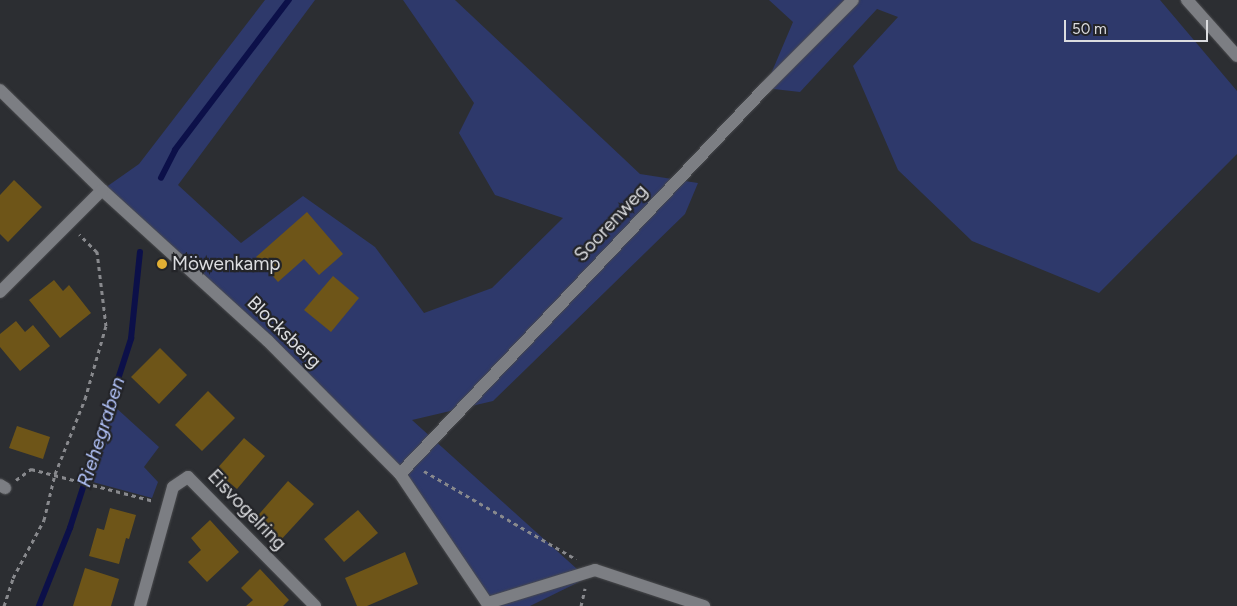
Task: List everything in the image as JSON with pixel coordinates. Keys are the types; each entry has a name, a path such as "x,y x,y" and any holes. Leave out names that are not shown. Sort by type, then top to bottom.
{"street":[{"name":"Soorenweg","path":"400,474 765,88 853,0"},
{"path":"1187,0 1237,56"},
{"name":"Blocksberg","path":"0,90 102,190 268,341 400,474 489,604"},
{"path":"0,292 102,190"},
{"name":"Eisvogelring","path":"140,606 173,487 188,477 315,606"},
{"path":"489,604 595,570 704,606"}],"path":[{"path":"4,606 13,578 44,520 55,474 85,399 106,326 97,252 68,223"},
{"path":"410,463 595,570"},
{"path":"2,486 31,470 55,474 89,486 168,505"}],"shaded area":[{"path":"265,0 315,0 178,185 241,243 303,196 375,247 424,313 492,288 563,218 495,195 459,133 474,103 403,0 455,0 640,174 698,183 685,214 493,401 412,420 587,578 530,606 492,606 400,474 102,190 139,164"},
{"path":"769,0 1160,0 1237,91 1237,154 1099,293 972,241 898,170 853,66 898,17 877,9 800,92 765,88 793,22"},
{"path":"114,406 159,447 144,467 158,482 152,498 89,481"}],"building":[{"path":"14,180 42,207 8,242 0,234 0,195"},
{"path":"307,212 343,254 319,275 304,259 278,282 256,257"},
{"path":"333,276 359,298 331,332 304,310"},
{"path":"54,280 63,291 69,285 91,313 60,338 29,300"},
{"path":"16,321 25,332 33,325 50,346 20,371 0,347 0,334"},
{"path":"160,348 187,375 159,404 131,377"},
{"path":"208,391 235,418 202,451 175,425"},
{"path":"17,426 50,437 43,459 9,448"},
{"path":"244,438 265,456 237,489 215,471"},
{"path":"288,481 314,504 279,542 254,520"},
{"path":"110,508 136,515 129,539 126,538 119,564 89,556 97,528 104,530"},
{"path":"358,510 378,533 344,562 324,539"},
{"path":"210,520 239,552 207,582 188,562 201,550 191,538"},
{"path":"405,552 418,584 367,606 357,606 345,578"},
{"path":"85,568 119,579 111,606 73,606"},
{"path":"260,569 289,600 283,606 246,606 253,600 241,588"}],"waterway":[{"name":"Riehegraben","path":"161,178 175,150 289,0"},
{"name":"Riehegraben","path":"39,606 70,528 131,339 140,252"}],"place":[{"name":"Möwenkamp","path":"162,264"}]}
